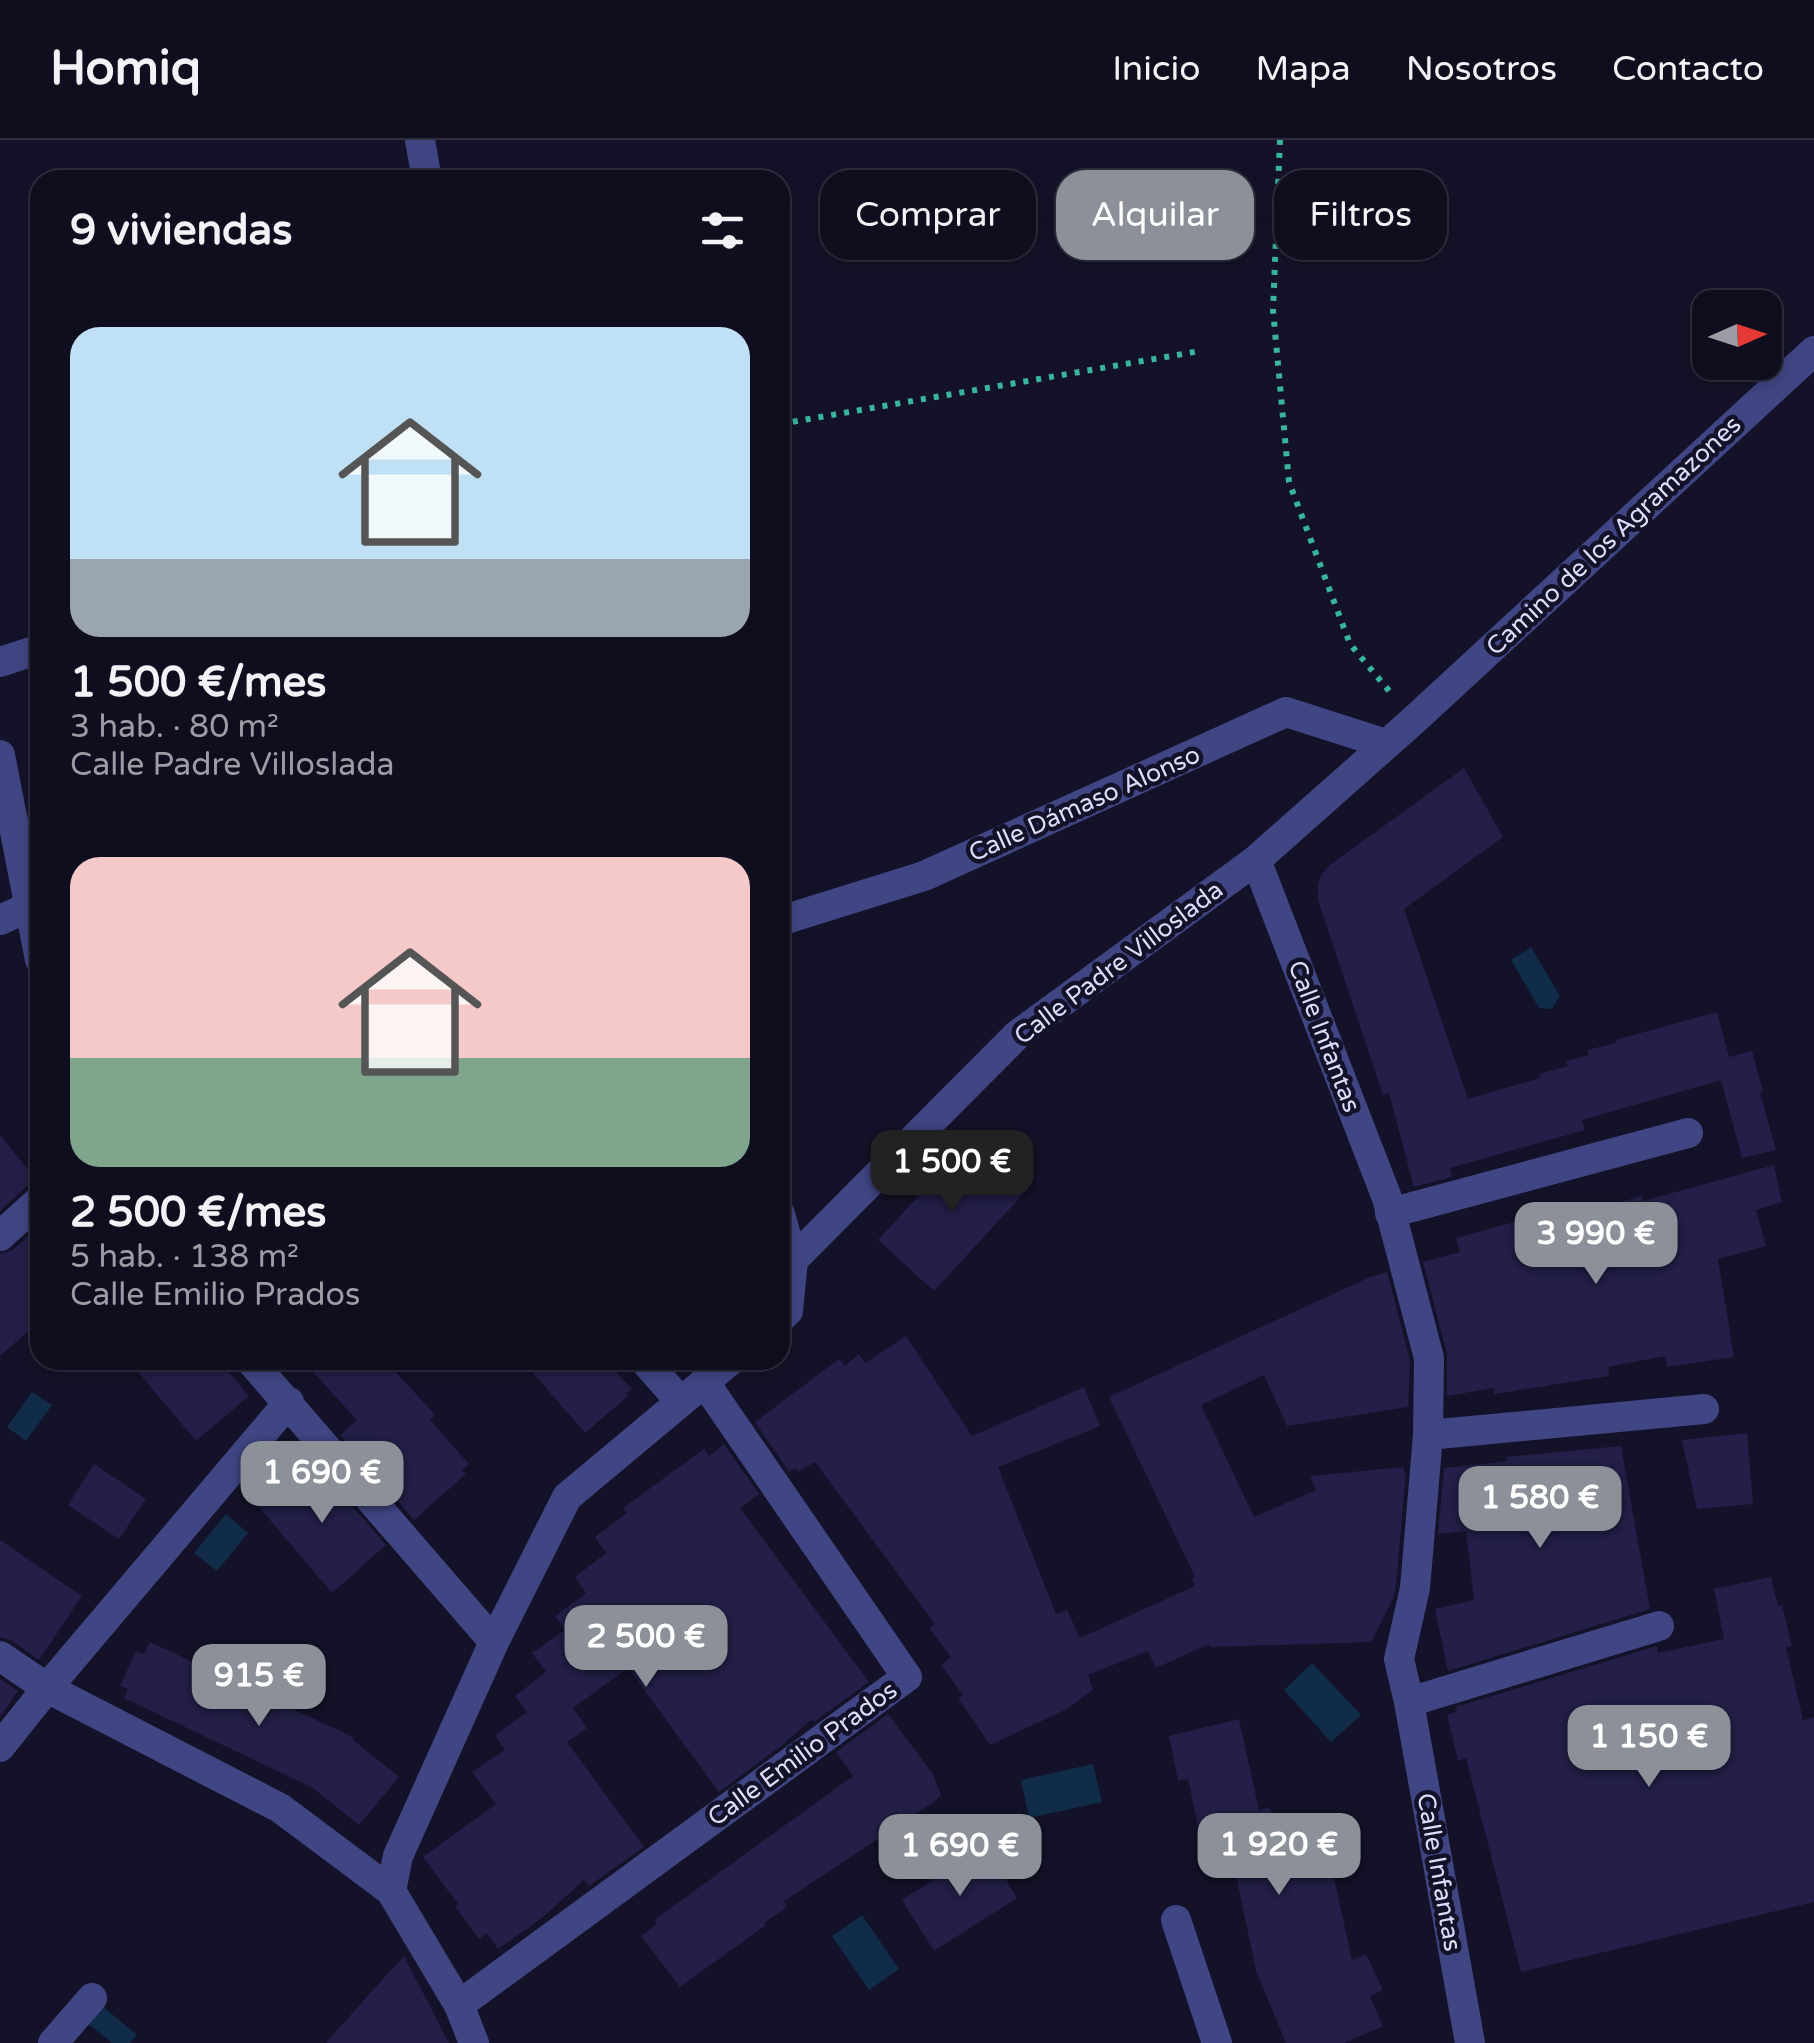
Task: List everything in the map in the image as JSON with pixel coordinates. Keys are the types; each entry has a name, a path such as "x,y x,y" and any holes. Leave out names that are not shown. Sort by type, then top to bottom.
{"street":[{"path":"420,140 425,170"},
{"name":"Camino de los Agramazones","path":"1414,720 1814,351"},
{"path":"0,662 30,652"},
{"name":"Calle Dámaso Alonso","path":"790,918 924,876 1286,712 1386,744"},
{"name":"Calle Padre Villoslada","path":"793,1260 1017,1035 1256,860 1414,720"},
{"path":"0,755 30,901"},
{"name":"Calle Infantas","path":"1256,860 1330,1046 1390,1214 1430,1358 1428,1435 1415,1588 1399,1659 1470,2043"},
{"path":"0,920 30,906"},
{"path":"1390,1214 1688,1132"},
{"path":"0,1236 30,1209"},
{"path":"790,1249 790,1291"},
{"path":"259,1370 494,1642"},
{"path":"659,1370 693,1392"},
{"path":"392,1891 398,1856 494,1642 567,1497 720,1370"},
{"name":"Calle Emilio Prados","path":"459,2005 906,1677 693,1392"},
{"path":"0,1748 289,1402"},
{"path":"1428,1435 1704,1409"},
{"path":"1409,1702 1658,1626"},
{"path":"0,1656 47,1688 280,1808 392,1891 459,2005 474,2043"},
{"path":"1176,1920 1217,2043"},
{"path":"53,2043 92,1998"}],"path":[{"path":"1280,140 1273,310 1290,482 1350,644 1414,720"},
{"path":"790,422 1200,351"}],"water":[{"path":"1531,947 1560,996 1552,1009 1539,1008 1511,960"},
{"path":"32,1392 52,1405 26,1441 7,1427"},
{"path":"226,1514 248,1533 217,1571 194,1553"},
{"path":"1312,1663 1361,1715 1331,1742 1284,1690"},
{"path":"1093,1764 1102,1802 1029,1818 1021,1780"},
{"path":"862,1915 899,1969 869,1990 832,1936"},
{"path":"101,2005 137,2035 130,2043 112,2043 86,2022"}],"building":[{"path":"1464,768 1503,837 1404,909 1468,1099 1540,1078 1539,1074 1568,1066 1566,1061 1589,1055 1587,1050 1616,1043 1615,1040 1717,1012 1729,1057 1752,1051 1776,1150 1742,1158 1721,1080 1582,1120 1585,1130 1450,1168 1452,1177 1414,1187 1389,1093 1383,1095 1318,900 1318,884 1331,864"},
{"path":"0,1135 30,1172 30,1185 0,1211"},
{"path":"970,1140 1026,1191 934,1291 878,1240"},
{"path":"1774,1165 1782,1202 1756,1210 1766,1246 1718,1259 1734,1357 1667,1367 1665,1356 1608,1367 1609,1376 1494,1394 1494,1388 1447,1396 1447,1354 1423,1262 1460,1252 1456,1238 1536,1216 1538,1220 1642,1196 1643,1201"},
{"path":"30,1234 30,1330 0,1356 0,1254 13,1250"},
{"path":"1387,1272 1410,1360 1408,1407 1287,1426 1264,1375 1201,1405 1254,1517 1316,1490 1310,1476 1404,1467 1396,1585 1371,1642 1210,1647 1209,1644 1156,1668 1148,1651 1088,1675 1093,1690 1065,1710 990,1745 958,1698 963,1695 941,1665 951,1657 929,1628 935,1624 815,1462 798,1472 795,1468 789,1472 755,1422 839,1359 845,1366 859,1354 865,1363 906,1336 972,1436 1084,1387 1100,1426 998,1467 1056,1614 1067,1610 1080,1638 1195,1586 1195,1577 1109,1397"},
{"path":"136,1370 227,1370 249,1396 196,1441"},
{"path":"311,1370 394,1370 435,1415 430,1420 469,1464 462,1470 466,1474 414,1520 340,1435 357,1420"},
{"path":"531,1370 614,1370 632,1389 585,1433"},
{"path":"1747,1433 1753,1504 1697,1509 1682,1440"},
{"path":"724,1444 759,1494 740,1508 869,1682 814,1722 812,1719 719,1792 628,1668 573,1708 587,1728 567,1742 644,1847 589,1886 584,1880 542,1918 498,1949 487,1933 479,1939 423,1857 496,1804 472,1772 505,1750 495,1735 527,1712 515,1696 546,1672 532,1653 565,1630 555,1616 586,1593 575,1577 606,1553 595,1537 627,1513 623,1508 704,1449 709,1456"},
{"path":"1621,1446 1650,1609 1448,1671 1435,1609 1474,1600 1466,1531 1438,1534 1444,1468 1507,1461 1506,1457"},
{"path":"312,1460 386,1545 332,1593 258,1506"},
{"path":"94,1464 146,1499 119,1539 68,1505"},
{"path":"0,1540 82,1596 39,1660 11,1640 0,1637"},
{"path":"1771,1577 1792,1646 1786,1647 1803,1720 1814,1717 1814,1902 1521,1972 1466,1758 1458,1761 1447,1715 1457,1711 1456,1707 1657,1646 1658,1653 1724,1639 1714,1589"},
{"path":"150,1642 353,1737 399,1777 359,1825 313,1788 124,1698 128,1689 120,1686 136,1651 144,1654"},
{"path":"0,1679 18,1691 0,1717"},
{"path":"888,1714 933,1774 941,1795 784,1901 787,1907 766,1925 680,1987 641,1936 657,1924 654,1920 853,1776 836,1752"},
{"path":"1239,1719 1259,1810 1270,1807 1282,1860 1328,1850 1352,1960 1366,1954 1383,1990 1370,1996 1383,2026 1344,2043 1286,2043 1256,1971 1235,1870 1227,1872 1219,1836 1201,1840 1188,1779 1178,1781 1169,1736"},
{"path":"986,1846 1017,1898 934,1951 902,1900"},
{"path":"404,1956 449,2043 326,2043 363,2001"}]}
